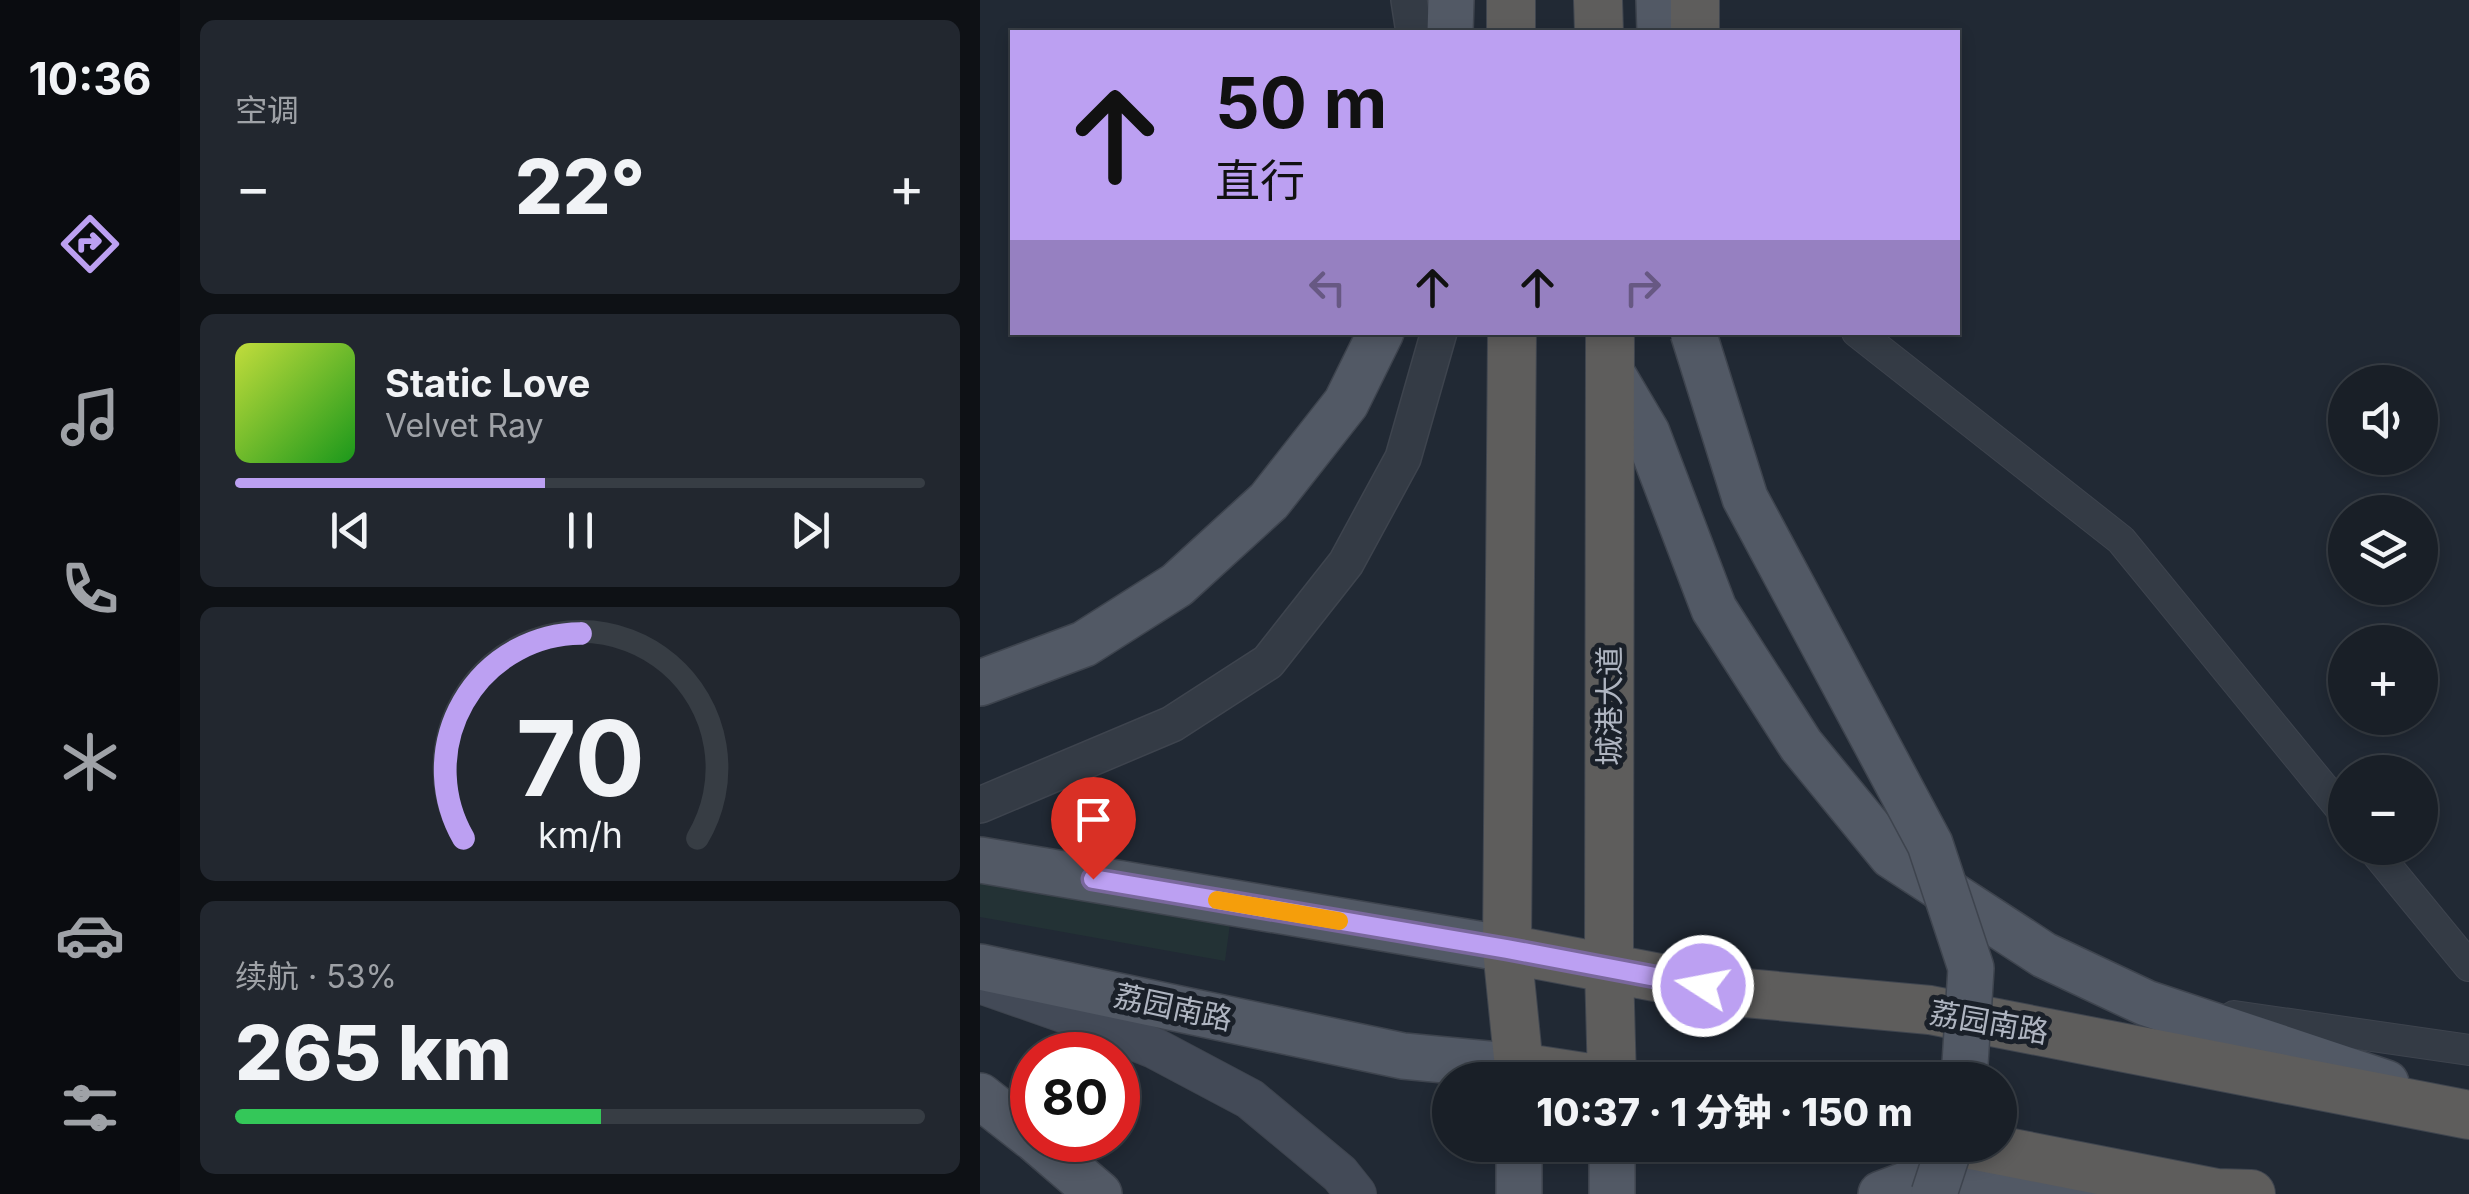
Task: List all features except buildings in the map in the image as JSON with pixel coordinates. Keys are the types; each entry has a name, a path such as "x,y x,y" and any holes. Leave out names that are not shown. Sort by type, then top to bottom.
{"highway":[{"path":"1511,0 1512,30"},
{"path":"1598,0 1599,30"},
{"path":"1695,0 1695,30"},
{"path":"1512,335 1507,949 1517,1062"},
{"name":"城港大道","path":"1611,343 1612,1062"},
{"name":"荔园南路","path":"1507,949 1734,992 1930,1010 2469,1113"},
{"path":"2017,1153 2234,1193"}],"main road":[{"path":"1450,30 1451,0"},
{"path":"1660,0 1660,30"},
{"path":"980,684 1084,644 1177,585 1269,501 1346,403 1380,335"},
{"path":"1694,335 1745,498 1930,844 1971,968 1965,1062"},
{"path":"1611,343 1714,608 1800,745 1892,856 2044,955 2146,1003 2469,1113"},
{"path":"980,860 1507,949"},
{"name":"荔园南路","path":"980,968 1444,1062"},
{"path":"980,984 1154,1048 1250,1100 1340,1174 1356,1194"},
{"path":"980,1096 1010,1119"},
{"path":"1061,1162 1098,1194"},
{"path":"1519,1162 1519,1194"},
{"path":"1612,1162 1612,1194"},
{"path":"1934,1194 1944,1162"},
{"path":"1880,1194 1921,1179 2054,1189 2234,1193"}],"street":[{"path":"1409,0 1414,30"},
{"path":"980,806 1172,724 1268,662 1346,563 1403,458 1438,335"},
{"path":"1861,335 2121,540 2328,793"},
{"path":"2386,865 2469,966"},
{"path":"2146,1003 2469,1050"}],"shaded area":[{"path":"980,878 1230,924 1225,961 980,917"}],"slow traffic":[{"path":"1217,900 1339,921"}],"route":[{"path":"1093,879 1703,986"}]}
